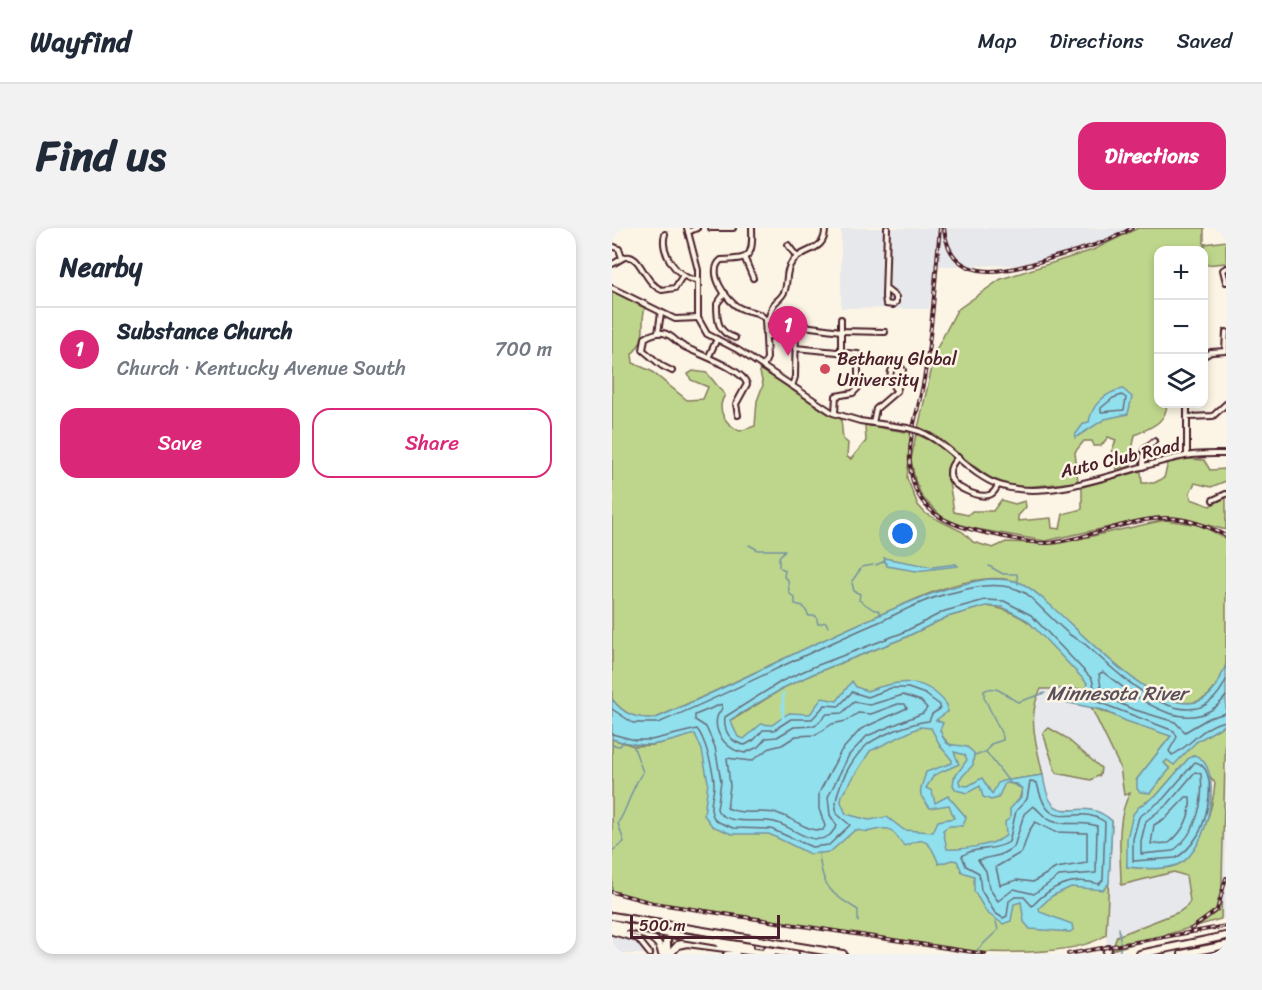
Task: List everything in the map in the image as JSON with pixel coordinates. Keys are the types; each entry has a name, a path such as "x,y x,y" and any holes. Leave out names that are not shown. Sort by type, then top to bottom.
{"highway":[{"path":"612,920 627,927 795,954"},
{"path":"612,920 660,929 668,933 675,931 826,954"},
{"path":"612,920 843,954"},
{"path":"612,930 651,937 658,942 666,954 678,945 687,943 771,954"},
{"path":"1140,954 1226,936"},
{"path":"1206,954 1226,947"},
{"path":"1182,954 1226,947"},
{"path":"1201,954 1214,951"}],"main road":[{"path":"666,954 668,933"}],"street":[{"path":"612,288 680,320 698,318 698,280 687,230 698,228"},
{"path":"711,228 733,228"},
{"path":"745,259 752,249 752,228"},
{"path":"766,321 771,316 774,303 783,294 787,271 797,257 820,245 825,236 825,228"},
{"path":"886,289 887,228"},
{"path":"665,234 663,247 673,265 691,280 698,280"},
{"path":"788,245 797,257"},
{"path":"612,246 619,249 622,258"},
{"path":"612,264 622,258 631,257 637,260 646,278 656,288 673,289"},
{"path":"745,259 753,278"},
{"path":"745,259 721,260 717,263 717,280 739,308 760,313 766,321 767,358 763,367"},
{"path":"1226,268 1223,270 1226,282"},
{"path":"673,289 683,275"},
{"path":"673,289 677,296"},
{"path":"725,293 717,304 719,327 723,333 735,338"},
{"path":"658,333 661,313"},
{"name":"Auto Club Road","path":"698,318 705,331 835,413 873,423 919,431 940,441 984,478 998,484 1023,489 1073,485 1187,455 1226,453"},
{"path":"841,319 841,352"},
{"path":"792,386 796,325 841,331 885,332"},
{"path":"1207,354 1226,351 1226,332"},
{"path":"672,371 658,363 642,348 645,338 658,333 667,334 682,345 709,356 744,377 748,381 747,387 736,404 738,415"},
{"path":"767,336 796,337"},
{"path":"709,356 717,339"},
{"path":"795,348 858,354 858,388 853,393 836,396 835,413"},
{"path":"873,423 876,409 897,391 903,370 898,362 893,365 890,374 892,385 897,391"},
{"path":"1187,417 1214,416 1226,404"},
{"path":"1187,408 1187,455"},
{"path":"1143,467 1144,450 1154,441"},
{"path":"958,458 950,471 951,480 956,485 973,493 988,495 993,494 998,484"},
{"path":"1213,500 1226,494"},
{"path":"612,930 638,939 650,954"},
{"path":"726,953 737,954"}],"shaded area":[{"path":"841,228 1134,228 1109,243 1034,265 937,266 929,309 841,308"},
{"path":"1041,689 1053,689 1049,698 1090,705 1136,784 1126,800 1121,829 1121,885 1174,872 1181,873 1188,881 1190,901 1187,906 1179,912 1117,936 1112,950 1106,951 1112,821 1092,810 1059,809 1048,801 1033,726 1036,696"},
{"path":"1226,776 1226,919 1221,919 1224,777"},
{"path":"612,934 636,940 647,954 612,954"}],"green space":[{"path":"1138,228 1204,228 1204,246 1154,246 1154,408 1166,408 1164,416 1152,427 1135,435 1131,465 1116,469 1110,455 1116,440 1108,437 1101,446 1094,446 1092,441 1084,441 1075,452 1078,482 1024,487 990,478 938,438 918,428 936,350 957,310 1001,279 1093,250"},
{"path":"1226,241 1226,263 1208,265 1208,246 1205,244"},
{"path":"615,292 645,308 641,341 632,354 633,363 651,371 687,400 703,399 708,387 691,380 688,374 693,371 707,373 725,395 721,406 726,421 740,431 755,426 757,401 763,385 759,368 827,413 841,419 843,439 848,443 847,457 851,459 866,441 865,425 912,433 907,478 918,505 926,514 963,532 973,542 993,548 1006,542 1056,544 1165,520 1200,525 1226,538 1226,663 1217,684 1205,697 1191,702 1175,701 1158,695 1142,685 1101,652 1101,671 1054,611 1033,590 1013,581 982,579 961,583 926,595 656,718 637,717 626,712 612,699 612,293"},
{"path":"916,434 938,444 952,457 948,475 954,512 968,515 972,511 993,511 1001,500 1015,504 1025,501 1026,507 1018,516 1018,521 1051,518 1052,528 1060,529 1063,514 1082,509 1082,487 1141,471 1142,483 1154,483 1164,478 1168,463 1189,459 1204,460 1210,470 1226,469 1226,481 1211,487 1195,483 1190,492 1191,499 1210,506 1226,497 1226,530 1186,519 1156,517 1045,541 965,527 943,518 922,497 915,480 911,460"},
{"path":"986,606 1002,609 1030,624 1054,646 1087,683 1086,689 1041,689 1033,720 1043,775 1005,783 1017,784 1022,789 1019,801 1011,809 1092,810 1112,821 1106,935 1080,946 1063,949 979,952 653,902 612,892 612,739 634,746 653,745 706,730 737,717 785,687 815,673 904,638 947,617"},
{"path":"1091,707 1171,736 1137,779 1170,769 1164,763 1167,759 1226,724 1221,919 1112,950 1117,936 1179,912 1190,901 1186,876 1174,872 1121,885 1122,814 1130,793 1124,795 1120,767","holes":["1194,755 1215,783 1212,804 1200,839 1187,858 1167,868 1127,867 1133,815 1139,807 1158,794 1188,759"]},
{"path":"1049,728 1065,737 1101,768 1100,775 1091,780 1056,773 1043,733"}],"water":[{"path":"1123,389 1132,397 1128,414 1105,419 1075,438 1084,423 1089,422 1097,404 1111,393"},
{"path":"884,558 933,567 956,564 958,566 916,571 887,566"},
{"name":"Minnesota River","path":"989,579 1021,583 1038,595 1111,661 1138,682 1164,697 1188,703 1208,696 1216,686 1226,665 1226,724 1196,742 1174,765 1167,760 1164,763 1170,769 1150,793 1140,792 1137,789 1137,779 1171,736 1126,721 1103,710 1049,699 1053,689 1086,689 1087,683 1027,620 1002,607 986,606 947,617 904,638 815,673 785,687 730,720 738,737 744,739 761,724 772,725 789,713 810,714 822,698 837,701 852,681 856,687 867,691 900,683 920,684 929,689 947,705 947,712 936,720 943,723 940,730 945,741 967,747 974,753 973,765 959,780 960,785 968,786 982,778 992,794 998,783 1002,781 1043,775 1047,794 1053,804 1060,809 1089,810 1100,813 1112,821 1109,883 1103,890 1071,887 1052,896 1039,908 1040,912 1072,924 1073,930 1070,932 1030,929 1024,922 1021,902 1014,904 1011,921 1003,924 987,913 974,891 974,876 962,872 957,861 952,860 939,864 932,848 926,842 918,841 904,846 893,832 887,829 867,832 855,830 830,852 810,854 769,834 732,834 712,826 704,815 708,782 702,750 695,734 673,741 645,745 612,739 612,699 621,709 631,715 656,718 891,610 959,585","holes":["920,727 931,728 941,747 952,760 952,763 926,772 920,791 922,798 930,808 949,805 954,818 938,821 933,832 904,830 887,817 869,820 846,814 841,802 842,795 870,751","954,752 965,755 967,760 954,778 953,785 956,790 967,793 980,786 983,797 991,800 998,798 1005,783 1017,784 1022,789 1021,797 1010,809 1010,818 1005,822 1006,835 1002,839 978,846 947,849 943,830 949,826 963,826 966,817 948,796 935,803 932,791 926,788 934,775 959,764"]},
{"path":"1194,755 1204,762 1209,774 1211,790 1210,808 1205,826 1190,856 1179,864 1167,868 1127,867 1127,838 1133,814 1158,794"}],"waterway":[{"path":"749,545 758,550 785,550 779,557 779,567"},
{"path":"876,565 885,561"},
{"path":"852,581 862,567 873,565"},
{"path":"989,566 1003,574 1017,574 1018,584"},
{"path":"781,568 785,570 784,577 788,580 789,593 795,598 795,604 803,606 809,616 816,616 818,624 826,622 828,627"},
{"path":"852,583 854,591 860,594 859,600 874,610 878,610 881,615"},
{"name":"Minnesota River","path":"974,755 986,752 991,744 1003,740 984,697 984,691 997,690 1018,702 1045,693"},
{"path":"783,693 783,720"},
{"path":"942,736 951,746"},
{"path":"612,745 620,746 624,741"},
{"path":"612,851 624,842 618,823 643,772 633,745"},
{"path":"987,753 1010,783 1023,789"},
{"path":"819,854 825,882 834,894 858,910 858,922"},
{"path":"977,950 998,930 996,922"},
{"path":"1119,928 1120,939"},
{"path":"1120,946 1120,952"}],"railway":[{"path":"940,228 928,355 910,452 913,482 928,508 940,517 968,529 1037,543 1064,541 1136,522 1165,518 1197,523 1226,536"},
{"path":"944,228 949,248 959,261 973,269 989,271 1025,266 1077,251 1132,228"},
{"path":"1191,929 1217,910 1226,878"},
{"path":"612,892 653,903 985,954"},
{"path":"1068,954 1226,926"}],"place":[{"name":"Substance Church","path":"788,356"},
{"name":"Bethany Global University","path":"825,369"}]}
